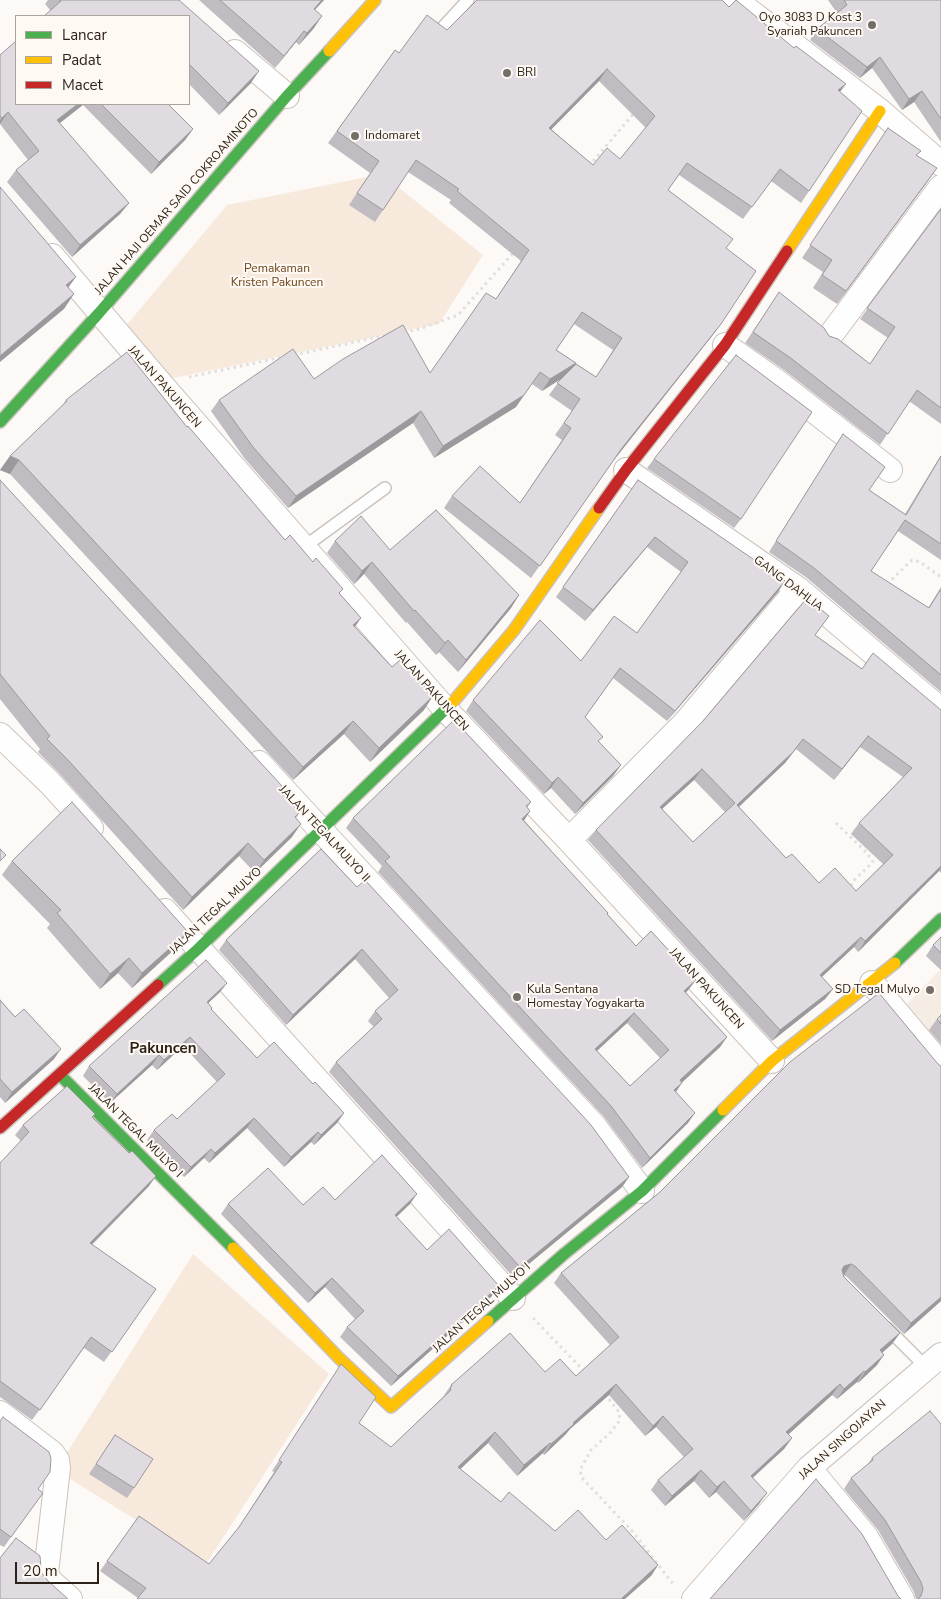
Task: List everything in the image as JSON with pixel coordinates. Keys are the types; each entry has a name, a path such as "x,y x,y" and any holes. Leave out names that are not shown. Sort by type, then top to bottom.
{"street":[{"name":"JALAN HAJI OEMAR SAID COKROAMINOTO","path":"2,415 100,313 287,96 375,0"},
{"path":"735,0 880,110 941,164"},
{"path":"218,37 287,96"},
{"name":"JALAN TEGAL MULYO","path":"0,1128 198,948 446,710 514,630 626,470 725,345 880,110"},
{"path":"830,336 941,187"},
{"name":"JALAN PAKUNCEN","path":"41,243 160,383 446,710 569,840 772,1061"},
{"path":"725,345 776,381 890,470"},
{"name":"GANG DAHLIA","path":"626,470 798,588 941,710"},
{"path":"569,840 685,723 798,588"},
{"path":"0,735 49,782 108,847"},
{"name":"JALAN TEGALMULYO II","path":"248,751 594,1126 642,1190"},
{"path":"152,898 513,1298"},
{"name":"JALAN TEGAL MULYO I","path":"60,1075 340,1358 391,1407 513,1298 642,1190 772,1061 872,983 941,919"},
{"path":"872,983 941,1065"},
{"name":"JALAN SINGOJAYAN","path":"686,1595 809,1468 933,1361"},
{"path":"0,1413 52,1452 57,1460 58,1468 46,1573 50,1581 70,1599"},
{"path":"809,1468 866,1537 902,1599"}],"lane":[{"path":"444,26 468,0"},
{"path":"304,547 385,488"},
{"path":"877,1317 933,1361"}],"path":[{"path":"582,173 641,105"},
{"path":"400,333 419,329 458,315 518,247"},
{"path":"160,383 390,335"},
{"path":"886,585 912,560 920,562 941,577"},
{"path":"836,823 867,853 873,862 852,882 852,892"},
{"path":"513,1298 590,1377"},
{"path":"602,1390 619,1412 620,1420 611,1432 591,1450 580,1470 582,1478 633,1532 686,1595"}],"shaded area":[{"name":"SD Tegal Mulyo","path":"941,969 941,1054 899,1012"}],"green space":[{"name":"Pemakaman Kristen Pakuncen","path":"382,174 483,255 439,324 168,379 125,327 227,205"},
{"path":"193,1254 329,1374 206,1564 56,1470"}],"building":[{"path":"179,0 259,71 228,103 190,65 190,15 45,15 61,1"},
{"path":"220,0 322,0 314,9 322,16 307,33 304,31 284,56"},
{"path":"477,0 722,0 729,7 736,0 794,48 796,46 846,84 838,90 862,111 809,191 780,169 752,207 687,163 668,190 733,239 726,248 756,271 721,324 622,448 540,566 452,496 480,466 520,503 571,428 564,423 580,399 557,383 576,364 596,377 622,338 582,312 556,350 576,363 550,379 540,372 524,395 443,446 421,411 296,496 253,447 219,400 293,349 314,379 343,359 403,325 430,373 486,293 496,299 529,250 457,191 459,189 416,160 383,210 357,193 379,161 337,131 395,50 399,53 427,15 447,30","holes":["607,69 655,116 620,159 607,148 593,165 549,128"]},
{"path":"844,0 941,0 941,119 922,91 909,99 880,57 867,67 817,29 847,5"},
{"path":"15,42 15,105 77,105 57,120 129,203 80,245 16,170 39,151 8,112 2,118 0,116 0,55"},
{"path":"102,105 169,105 193,129 159,162"},
{"path":"888,128 921,151 916,155 937,168 846,291 822,275 832,260 810,245"},
{"path":"0,187 76,277 66,285 74,294 0,356"},
{"path":"941,209 941,408 917,390 888,434 792,359 753,332 779,292 824,328 829,336 838,339 870,364 895,327 867,308"},
{"path":"127,352 187,427 285,540 290,535 313,562 316,558 343,589 339,593 361,618 353,625 392,667 400,660 433,696 379,748 353,721 303,767 19,460 10,456 66,400"},
{"path":"736,355 812,412 741,519 654,459"},
{"path":"843,434 885,467 869,490 906,515 941,456 941,544 905,520 871,571 929,608 941,589 941,675 814,568 776,541"},
{"path":"0,480 282,786 279,789 300,812 295,817 301,824 264,860 248,843 192,897 47,739 50,736 0,674"},
{"path":"638,480 785,581 675,711 620,668 585,717 603,737 598,741 621,765 583,803 558,777 552,783 473,700 540,620 581,661 614,616 637,633 688,562 655,537 593,610 563,587"},
{"path":"436,510 519,595 466,660 448,640 445,643 414,611 372,562 362,571 335,541 361,516 390,550"},
{"path":"807,598 829,616 815,635 862,669 873,653 941,710 941,866 865,941 861,937 820,975 833,989 780,1030 596,830 703,721","holes":["868,736 912,768 859,823 893,855 856,891 835,868 819,883 792,854 786,858 737,805 793,752 803,739 842,769","702,769 735,803 693,842 660,807"]},
{"path":"454,720 531,802 526,806 530,811 522,819 636,946 651,931 696,980 684,991 727,1037 680,1080 682,1083 674,1090 695,1113 650,1158 611,1106 385,861 390,857 353,818","holes":["634,1013 669,1050 630,1086 595,1049"]},
{"path":"72,802 188,932 142,973 129,958 110,974 57,913 61,910 12,861"},
{"path":"0,849 6,855 0,861"},
{"path":"321,849 357,887 365,880 591,1125 629,1177 520,1267 336,1062 382,1019 375,1011 398,990 362,949 293,1015 226,940"},
{"path":"941,937 941,953 933,945"},
{"path":"206,960 227,983 207,1002 211,1009 257,1058 274,1042 313,1084 315,1082 344,1113 321,1135 318,1132 291,1157 254,1118 215,1153 211,1149 191,1167 154,1130 172,1114 177,1119 225,1074 190,1037 164,1060 159,1055 117,1094 89,1066"},
{"path":"879,993 941,1066 941,1297 911,1323 855,1266 851,1264 844,1266 842,1270 844,1277 900,1333 880,1350 884,1355 865,1372 844,1389 840,1384 786,1432 792,1438 751,1476 767,1493 751,1511 724,1481 717,1487 701,1470 672,1496 658,1480 693,1449 663,1416 653,1426 616,1384 574,1424 524,1465 495,1432 458,1467 501,1502 509,1492 555,1531 578,1510 606,1540 622,1525 658,1565 623,1599 137,1599 146,1588 107,1561 139,1516 209,1564 239,1527 282,1462 279,1460 341,1364 376,1397 359,1423 391,1447 451,1390 451,1385 510,1333 545,1372 560,1359 576,1376 619,1337 561,1273 660,1192 790,1062"},
{"path":"0,1000 15,1017 24,1009 61,1049 12,1092 0,1079"},
{"path":"941,1015 941,1024 937,1019"},
{"path":"67,1086 95,1114 92,1117 129,1153 132,1151 156,1176 90,1243 156,1289 112,1352 91,1337 40,1410 0,1381 0,1163 29,1132 23,1125"},
{"path":"382,1155 417,1194 395,1215 427,1250 449,1229 499,1286 398,1376 347,1327 364,1311 332,1278 315,1293 228,1204 268,1168 303,1205 323,1187 335,1200"},
{"path":"930,1411 941,1424 941,1599 918,1599 923,1589 921,1582 885,1520 851,1478 873,1460 872,1458"},
{"path":"3,1417 49,1452 51,1458 50,1472 38,1489 43,1493 11,1537 0,1529 0,1421"},
{"path":"115,1435 153,1459 134,1488 96,1464"},
{"path":"816,1479 862,1534 901,1599 710,1599"},
{"path":"16,1538 40,1556 40,1571 68,1599 0,1599 0,1558"}],"traffic: fast":[{"path":"0,422 99,313 287,96 329,51"},
{"path":"158,985 198,949 453,702"},
{"path":"895,963 941,919"},
{"path":"60,1075 233,1248"},
{"path":"488,1321 564,1254 642,1191 723,1110"}],"traffic: slow":[{"path":"329,51 375,0"},
{"path":"787,251 880,111"},
{"path":"453,702 514,630 599,508"},
{"path":"723,1110 772,1061 895,963"},
{"path":"233,1248 339,1358 391,1407 488,1321"}],"traffic: jam":[{"path":"599,508 626,470 725,345 787,251"},
{"path":"0,1128 158,985"}],"place":[{"name":"Oyo 3083 D Kost 3 Syariah Pakuncen","path":"872,25"},
{"name":"BRI","path":"507,73"},
{"name":"Indomaret","path":"355,136"},
{"name":"SD Tegal Mulyo","path":"930,990"},
{"name":"Kula Sentana Homestay Yogyakarta","path":"517,997"}],"district":[{"name":"Pakuncen","path":"163,1049"}]}
